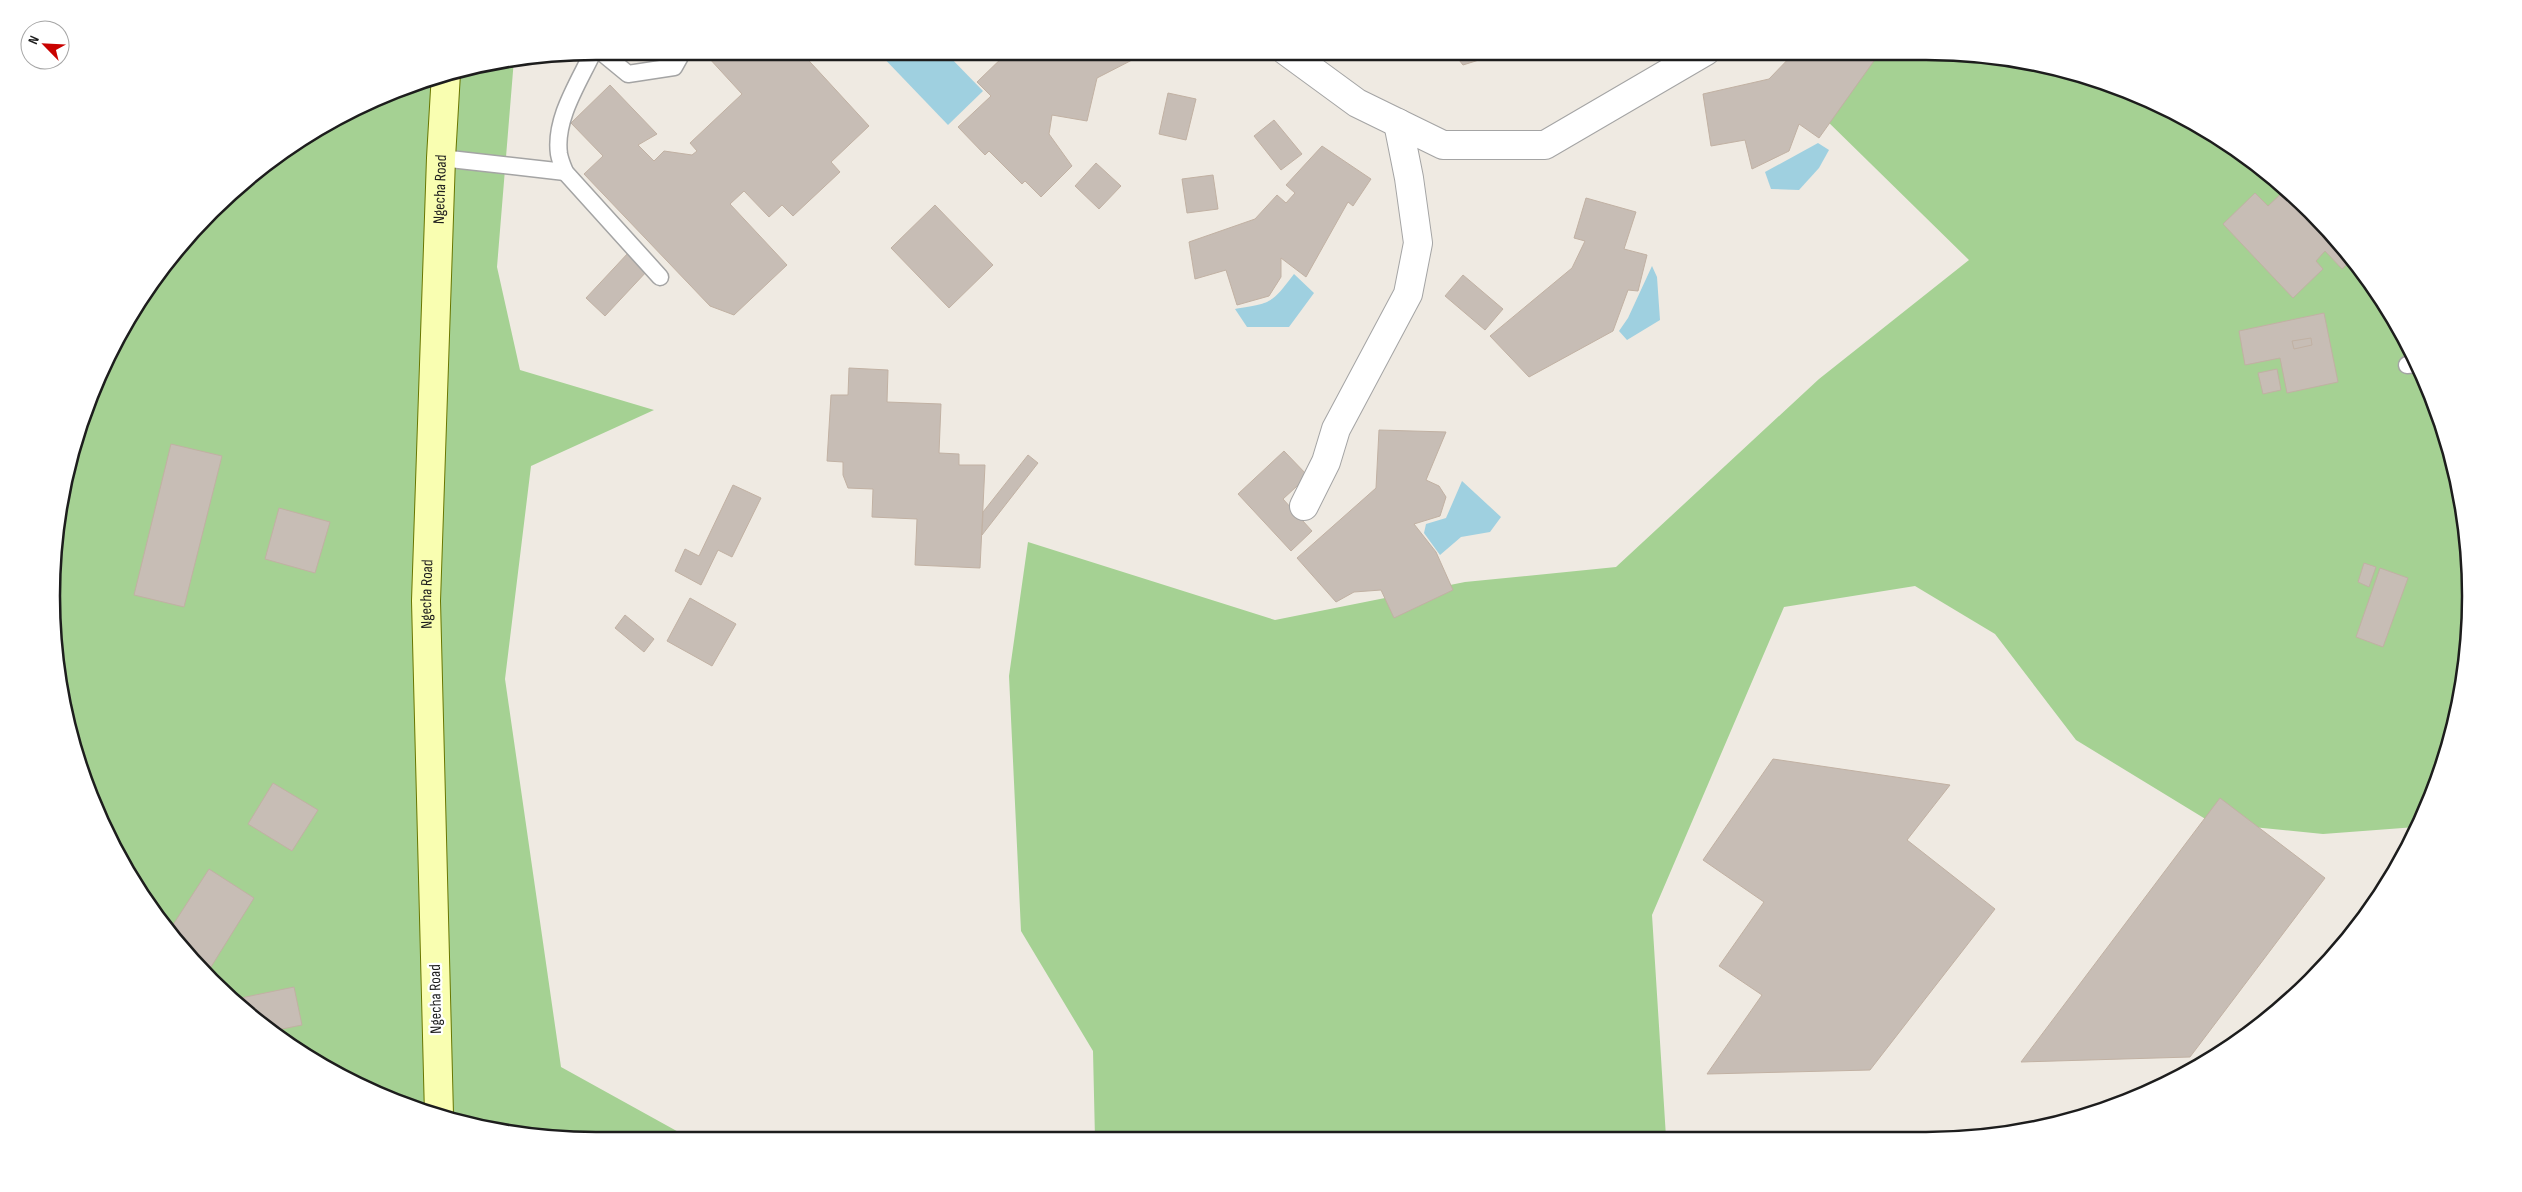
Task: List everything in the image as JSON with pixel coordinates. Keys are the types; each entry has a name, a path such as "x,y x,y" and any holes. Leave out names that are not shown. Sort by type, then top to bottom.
{"main road":[{"name":"Ngecha Road","path":"439,1108 426,601 441,158 446,81"}],"street":[{"path":"1299,60 1357,102 1443,145 1546,145 1691,60"},
{"path":"1304,506 1326,462 1336,429 1408,294 1418,243 1410,178 1398,123"}],"lane":[{"path":"589,60 565,112 560,132 559,154 565,172 660,277"},
{"path":"611,60 628,74 674,68 678,60"},
{"path":"441,158 565,172"}],"green space":[{"path":"1829,60 1961,61 2031,70 2065,78 2098,88 2163,115 2224,150 2279,193 2329,243 2372,298 2407,359 2434,424 2444,457 2452,491 2457,526 2461,561 2461,631 2452,701 2434,768 2409,827 2323,834 2212,823 2076,740 1995,634 1915,586 1784,607 1652,915 1666,1132 1095,1132 1093,1051 1021,931 1009,676 1028,542 1275,620 1465,582 1616,567 1819,379 1969,260 1821,115"},
{"path":"513,67 497,267 520,370 654,410 531,466 505,679 561,1067 679,1132 561,1131 491,1122 424,1104 359,1077 328,1060 298,1042 243,999 217,975 171,922 150,894 115,833 88,768 78,735 70,701 61,631 61,561 65,526 70,491 88,424 115,359 150,298 171,270 217,217 243,193 298,150 328,132 359,115 424,88 457,78"}],"water":[{"path":"886,60 953,60 983,91 948,125"},
{"path":"1818,143 1829,150 1819,168 1799,190 1771,189 1765,172"},
{"path":"1652,266 1657,277 1660,320 1627,340 1619,331 1628,318"},
{"path":"1294,274 1314,293 1289,327 1247,327 1235,309 1257,305 1270,300 1275,297"},
{"path":"1462,481 1501,517 1490,532 1461,537 1440,555 1424,533 1426,524 1446,518"}],"building":[{"path":"711,60 808,60 869,126 831,162 840,172 793,216 782,205 769,217 744,191 730,204 787,265 734,315 710,306 584,174 603,156 571,123 610,85 657,134 638,145 654,161 664,151 692,155 697,151 690,143 742,94"},
{"path":"1000,60 1132,60 1097,78 1087,121 1052,115 1049,134 1072,166 1041,197 1025,181 1022,184 989,151 985,155 958,127 991,96 977,82"},
{"path":"1459,60 1479,60 1463,65"},
{"path":"1787,60 1875,60 1819,138 1799,124 1789,151 1752,169 1745,140 1711,146 1703,94 1769,79"},
{"path":"1168,93 1196,99 1186,140 1159,134"},
{"path":"1274,120 1302,154 1281,170 1254,136"},
{"path":"1322,146 1371,179 1353,206 1348,202 1306,277 1281,258 1281,277 1269,296 1237,305 1226,270 1195,279 1189,242 1255,219 1277,195 1286,203 1295,193 1286,185"},
{"path":"1096,163 1121,186 1099,209 1075,186"},
{"path":"1213,175 1218,209 1187,213 1182,179"},
{"path":"2255,193 2268,206 2280,194 2305,217 2347,265 2342,269 2325,251 2316,261 2323,269 2293,298 2223,224"},
{"path":"1586,198 1636,212 1624,249 1647,255 1638,291 1628,290 1613,331 1529,377 1490,336 1572,268 1585,241 1574,238"},
{"path":"935,205 993,265 949,308 891,248"},
{"path":"629,252 648,270 605,316 586,298"},
{"path":"1463,275 1503,309 1485,330 1445,296"},
{"path":"2324,313 2338,382 2287,393 2280,358 2245,365 2239,331"},
{"path":"2311,338 2312,345 2294,349 2292,341"},
{"path":"849,368 888,370 887,402 941,404 939,453 959,454 959,465 985,465 980,568 915,565 917,519 872,517 873,489 848,488 843,475 843,462 827,461 831,395 848,395"},
{"path":"2277,369 2281,390 2263,394 2258,373"},
{"path":"1379,430 1446,432 1426,480 1439,486 1446,497 1440,516 1414,524 1436,552 1453,590 1394,618 1381,590 1354,592 1336,602 1297,558 1376,488"},
{"path":"171,444 222,456 184,607 134,595"},
{"path":"1284,451 1308,476 1283,499 1312,531 1291,551 1238,494"},
{"path":"1028,455 1038,463 982,535 983,512"},
{"path":"733,485 761,498 732,557 718,550 701,585 675,571 685,549 699,556"},
{"path":"279,508 330,522 315,573 265,559"},
{"path":"2364,563 2376,567 2369,587 2358,582"},
{"path":"2380,568 2408,578 2383,647 2356,637"},
{"path":"690,598 736,624 712,666 667,641"},
{"path":"625,615 654,639 644,652 615,628"},
{"path":"1773,759 1950,785 1907,840 1995,909 1870,1070 1707,1074 1762,995 1719,966 1764,902 1703,860"},
{"path":"273,783 318,810 292,851 248,824"},
{"path":"2220,798 2325,878 2190,1057 2021,1062"},
{"path":"209,869 254,898 210,968 173,925"},
{"path":"294,987 302,1025 281,1029 242,998"}]}
